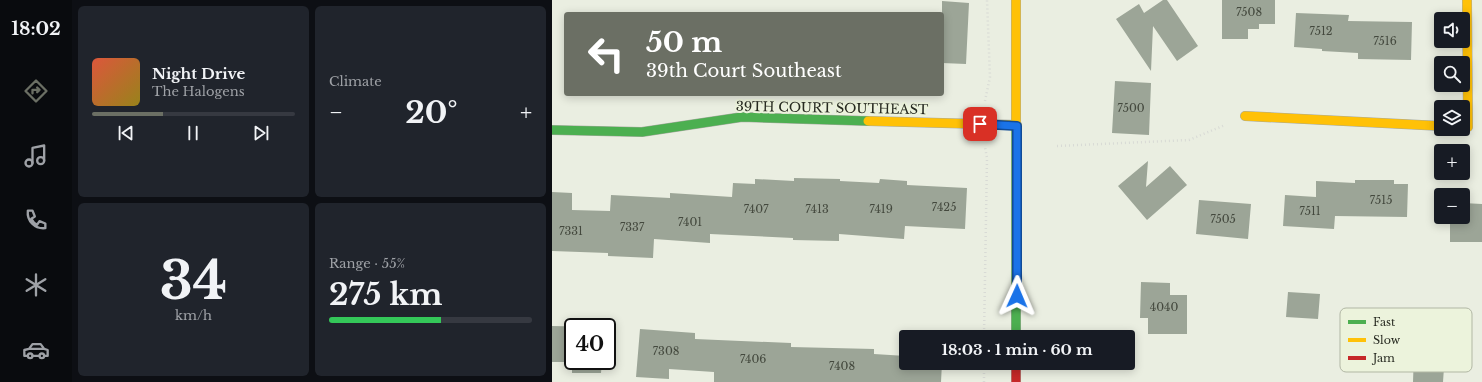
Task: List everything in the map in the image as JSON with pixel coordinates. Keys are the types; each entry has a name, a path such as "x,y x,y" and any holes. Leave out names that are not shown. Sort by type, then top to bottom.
{"street":[{"path":"1016,0 1016,330"},
{"path":"1467,0 1468,100"},
{"path":"1245,116 1434,126"},
{"name":"39TH COURT SOUTHEAST","path":"552,130 642,132 742,117 1017,126"},
{"path":"1016,370 1016,382"}],"path":[{"path":"984,330 988,158 980,124 990,77 987,0"},
{"path":"1057,146 1190,140 1245,116"},
{"path":"984,370 984,382"}],"building":[{"path":"1163,0 1167,0 1198,46 1177,61 1153,26 1151,71 1116,19 1139,4 1144,13"},
{"path":"1222,0 1275,0 1275,24 1259,24 1259,29 1248,29 1248,39 1222,39"},
{"path":"942,1 969,3 966,64 944,63 944,12 942,12"},
{"path":"1296,13 1349,15 1348,21 1412,22 1411,60 1358,59 1358,53 1322,51 1322,49 1294,47"},
{"path":"1115,81 1151,83 1149,135 1112,133"},
{"path":"1148,161 1146,187 1170,166 1187,185 1147,220 1118,186"},
{"path":"794,178 840,179 840,181 879,183 880,179 907,181 907,185 967,188 965,229 905,226 904,239 839,234 839,241 793,240 793,238 710,234 710,243 654,239 653,258 608,256 608,253 552,251 552,192 572,193 572,210 610,211 611,195 670,198 670,193 732,197 733,183 755,184 755,179 794,181"},
{"path":"1355,180 1394,180 1394,184 1408,184 1407,217 1335,216 1334,229 1283,226 1285,195 1316,197 1316,181 1355,183"},
{"path":"1199,200 1251,204 1248,239 1196,234"},
{"path":"1470,203 1482,204 1482,242 1450,242 1450,224 1470,224"},
{"path":"1141,282 1170,283 1170,295 1187,295 1187,334 1148,334 1148,318 1140,318"},
{"path":"1288,292 1320,294 1318,319 1286,317"},
{"path":"552,326 564,326 564,362 552,362"},
{"path":"640,329 695,333 695,339 791,343 791,347 874,349 874,354 899,356 899,370 942,370 941,382 714,382 714,372 669,369 669,379 636,377"},
{"path":"572,370 601,370 601,373 572,373"},
{"path":"1413,372 1444,372 1443,382 1413,382"}],"traffic: fast":[{"path":"552,130 642,132 742,117 868,121"},
{"path":"1016,126 1016,330"}],"traffic: slow":[{"path":"1016,0 1016,126"},
{"path":"1467,0 1468,100"},
{"path":"1245,116 1434,126"},
{"path":"868,121 1017,125"}],"traffic: jam":[{"path":"1016,370 1016,382"}],"route":[{"path":"980,124 1017,126 1017,296"}]}
